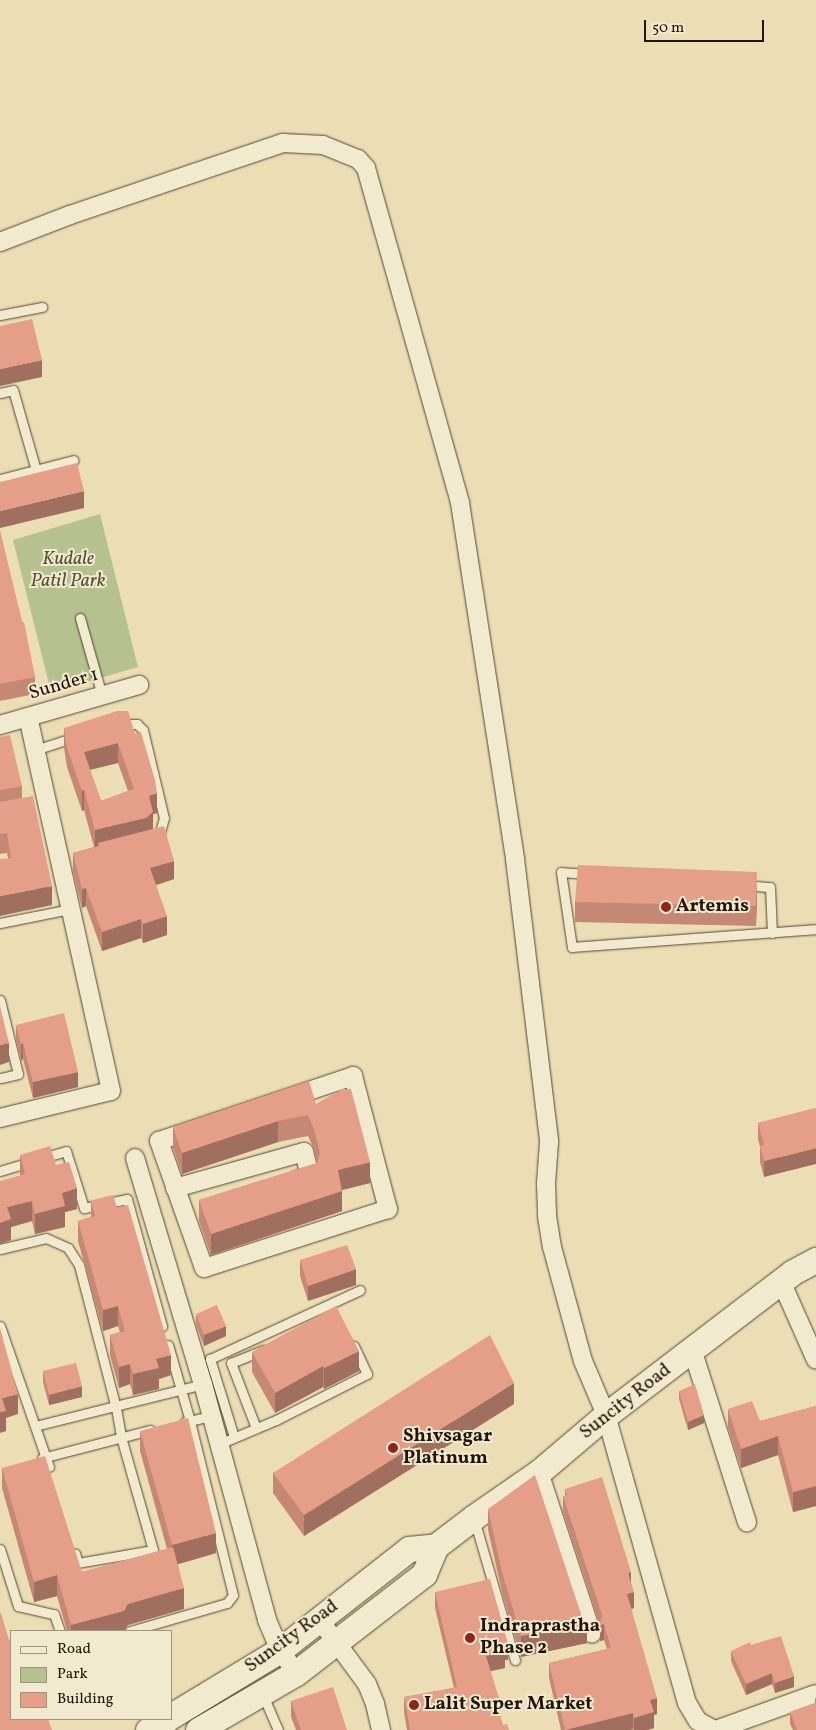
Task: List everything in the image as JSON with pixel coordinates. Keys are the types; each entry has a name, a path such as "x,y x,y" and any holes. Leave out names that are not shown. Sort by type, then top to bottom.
{"street":[{"path":"0,242 70,215 283,143 323,145 358,159 366,168 460,503 515,859 549,1142 546,1184 550,1240 583,1361 606,1415 688,1704 698,1721 715,1730 816,1694"},
{"name":"Sunder 1","path":"0,725 140,685"},
{"path":"0,1118 111,1091 70,908 66,864 44,808 28,718"},
{"path":"180,1201 204,1268 388,1209 353,1076 158,1141 180,1201 202,1209"},
{"path":"152,1210 180,1201 304,1152 310,1176 283,1184"},
{"path":"135,1158 152,1210 211,1416 227,1440 266,1620 280,1650 296,1673"},
{"name":"Suncity Road","path":"198,1730 296,1673 424,1574 436,1546 539,1472 606,1415 782,1281 816,1260"},
{"path":"782,1281 816,1360"},
{"path":"692,1349 747,1522"},
{"path":"539,1472 592,1634"},
{"name":"Suncity Road","path":"172,1715 280,1650 409,1549 436,1546"},
{"path":"320,1619 367,1684 375,1704 381,1730"},
{"path":"148,1730 165,1720"}],"lane":[{"path":"0,315 42,307"},
{"path":"0,393 13,390 36,470"},
{"path":"0,479 74,460"},
{"path":"80,618 102,696"},
{"path":"108,727 127,723 137,724 143,730 164,818 160,835 149,843"},
{"path":"35,750 82,735"},
{"path":"601,875 561,872 572,947 816,929"},
{"path":"730,884 770,887 772,933"},
{"path":"0,923 70,908"},
{"path":"0,1000 18,1074 0,1078"},
{"path":"0,1170 66,1151 84,1208 127,1199 190,1421 233,1595 227,1603 133,1630"},
{"path":"0,1249 46,1238 68,1248 79,1265 116,1408 121,1437 153,1550 78,1563 72,1545"},
{"path":"348,1334 367,1374 256,1428 227,1440 210,1359 360,1290"},
{"path":"0,1326 35,1426 41,1458 51,1475"},
{"path":"256,1428 231,1363 276,1344"},
{"path":"35,1426 116,1408 203,1384"},
{"path":"173,1425 211,1416"},
{"path":"41,1458 156,1429"},
{"path":"474,1517 515,1660"},
{"path":"0,1549 18,1606 54,1614 60,1630"},
{"path":"262,1693 278,1730"}],"green space":[{"name":"Kudale Patil Park","path":"100,514 138,667 51,692 13,540"}],"building":[{"path":"32,319 42,360 0,369 0,326"},
{"path":"77,463 84,491 0,511 0,482"},
{"path":"0,531 22,622 24,622 35,677 0,684"},
{"path":"117,711 128,711 135,734 141,732 155,780 157,793 149,796 153,812 146,818 95,830 84,790 82,791 67,748 64,728","holes":["118,743 134,789 101,801 84,752"]},
{"path":"10,735 22,786 0,790 0,737"},
{"path":"33,796 52,886 0,896 0,859 11,858 7,833 0,834 0,802"},
{"path":"164,826 174,861 150,868 167,916 143,924 141,919 102,932 86,888 82,889 73,853 99,846 98,843"},
{"path":"578,865 757,872 756,906 575,902"},
{"path":"0,1006 9,1043 0,1045"},
{"path":"64,1013 78,1072 33,1082 23,1043 21,1044 16,1025"},
{"path":"309,1081 316,1104 342,1089 351,1089 370,1162 338,1170 342,1191 211,1234 199,1200 317,1163 320,1153 314,1129 308,1115 278,1121 182,1153 173,1127"},
{"path":"816,1108 816,1148 764,1161 760,1146 764,1145 758,1123"},
{"path":"50,1146 56,1165 69,1162 77,1188 62,1193 65,1206 35,1214 32,1201 7,1207 11,1219 0,1223 0,1181 25,1174 20,1155"},
{"path":"113,1195 117,1208 128,1205 171,1355 156,1359 159,1368 133,1374 130,1364 119,1367 110,1335 125,1331 118,1306 103,1310 78,1221 95,1216 91,1201"},
{"path":"347,1245 356,1269 308,1286 300,1260"},
{"path":"217,1305 226,1326 204,1335 196,1314"},
{"path":"336,1306 359,1351 324,1368 323,1366 275,1393 252,1352"},
{"path":"0,1328 18,1394 2,1398 6,1411 0,1412"},
{"name":"Shivsagar Platinum","path":"490,1335 514,1383 304,1515 273,1473"},
{"path":"76,1363 82,1386 49,1395 43,1371"},
{"path":"695,1384 704,1415 688,1422 679,1391"},
{"path":"752,1401 760,1421 816,1406 816,1486 793,1492 778,1436 741,1449 728,1409"},
{"path":"188,1418 216,1533 172,1545 140,1431"},
{"path":"45,1456 82,1572 173,1547 184,1588 128,1604 124,1611 71,1625 57,1575 34,1582 2,1468"},
{"path":"535,1475 582,1617 587,1623 521,1636 502,1572 488,1509"},
{"path":"602,1477 631,1572 628,1573 634,1592 627,1594 657,1698 650,1700 654,1712 634,1718 633,1713 565,1730 549,1663 611,1648 604,1624 600,1625 602,1615 563,1496 567,1495 565,1489"},
{"path":"490,1579 508,1644 504,1645 505,1652 486,1656 499,1698 495,1699 503,1725 507,1724 509,1730 410,1730 404,1697 457,1687 435,1592"},
{"path":"1,1613 10,1640 10,1720 48,1720 52,1730 0,1730"},
{"path":"781,1636 794,1676 775,1683 772,1673 746,1684 731,1651 750,1642 751,1645"},
{"path":"333,1687 347,1730 301,1730 291,1701"},
{"path":"816,1703 816,1730 797,1730 790,1712"}],"place":[{"name":"Artemis","path":"666,907"},
{"name":"Shivsagar Platinum","path":"393,1448"},
{"name":"Indraprastha Phase 2","path":"470,1638"},
{"name":"Lalit Super Market","path":"414,1705"}]}
